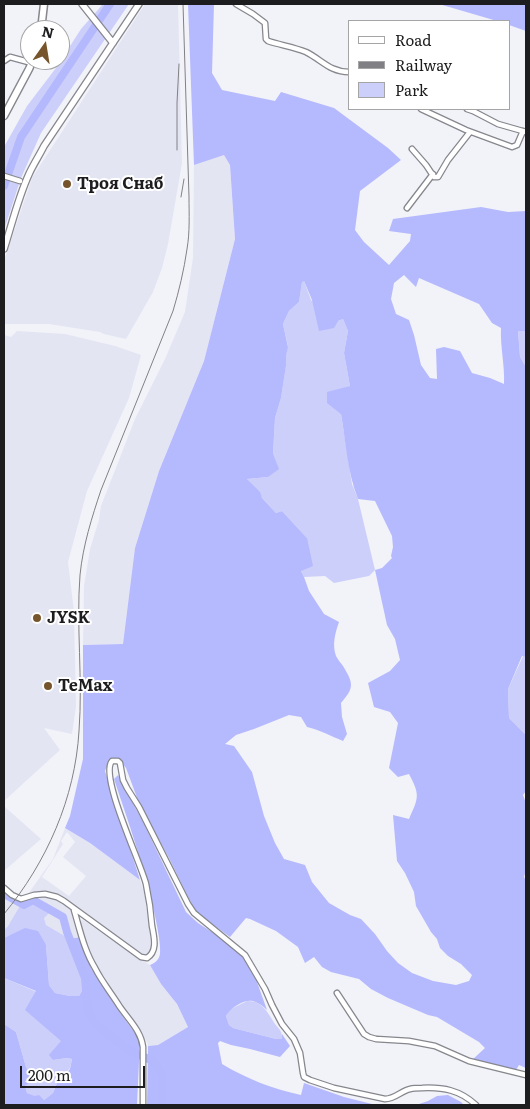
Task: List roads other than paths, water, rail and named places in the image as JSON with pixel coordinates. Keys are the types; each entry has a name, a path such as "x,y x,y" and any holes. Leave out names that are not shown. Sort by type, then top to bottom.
{"main road":[{"path":"42,20 44,4"},
{"path":"4,116 28,70"}],"street":[{"path":"82,4 111,40"},
{"path":"4,249 21,194 35,162 111,40 138,4"},
{"path":"236,4 265,23 266,39 268,41 307,53 334,70 346,72"},
{"path":"4,61 10,57 20,59"},
{"path":"422,110 470,132 512,147 517,145 525,132 498,124 470,110"},
{"path":"412,149 436,177 439,176 448,160 470,132"},
{"path":"407,208 433,174"},
{"path":"4,176 20,181"},
{"path":"4,888 12,895 21,899 41,894 61,899 141,957 147,958 153,952 155,945 146,885 120,814 109,774 109,764 112,761 118,761 127,788 139,807 188,904 194,913 245,955 265,989 282,1024 294,1039 300,1053 304,1077 334,1088 385,1100 412,1088 453,1090 467,1097 476,1105"},
{"path":"74,908 84,944 98,975 140,1034 143,1047 143,1105"},
{"path":"337,993 364,1034 369,1037 435,1046 469,1061 526,1075"}],"waterway":[{"path":"4,186 21,137 110,4"},
{"path":"4,894 24,905 33,900 63,917 85,978 88,1012 96,1024 114,1039 133,1052 153,1061 163,1076 161,1105"}],"railway":[{"path":"4,914 46,851 65,805 72,781 80,711 79,594 81,564 91,521 101,490 173,311 184,265 189,230 189,197 183,4"},
{"path":"177,150 179,64"},
{"path":"181,197 184,179"}],"place":[{"name":"Троя Снаб","path":"67,184"},
{"name":"JYSK","path":"37,618"},
{"name":"ТеМах","path":"48,686"}]}
